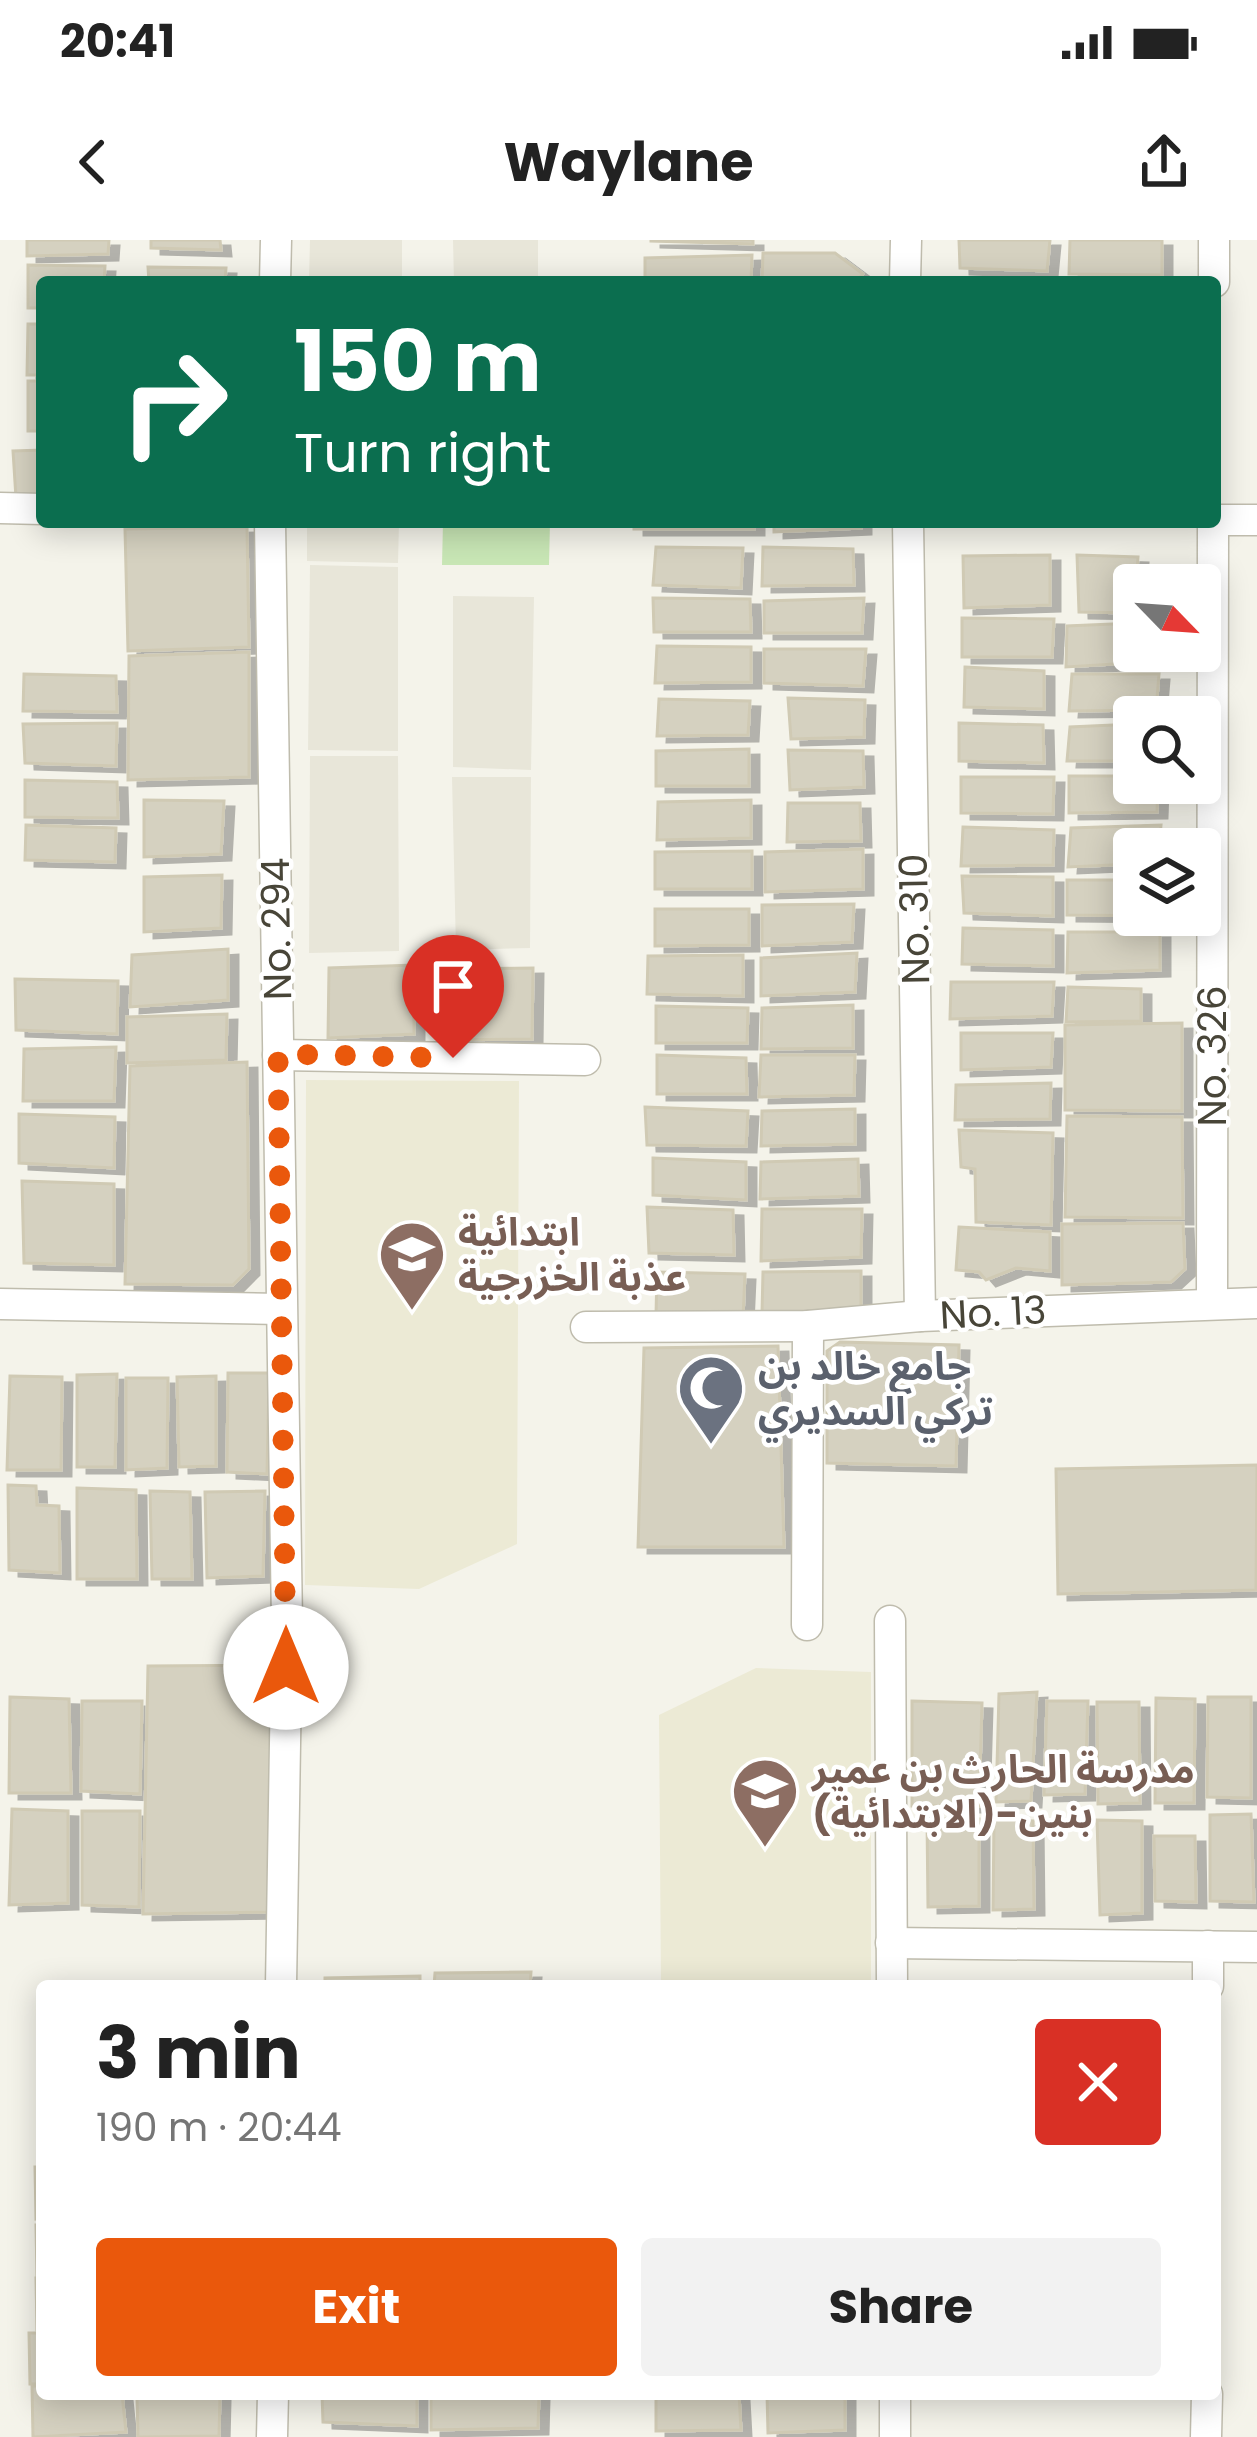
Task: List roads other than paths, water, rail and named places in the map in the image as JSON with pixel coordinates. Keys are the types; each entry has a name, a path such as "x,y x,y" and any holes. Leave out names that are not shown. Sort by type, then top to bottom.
{"street":[{"path":"275,276 276,240"},
{"path":"905,240 905,276"},
{"path":"1214,240 1214,276"},
{"path":"0,508 36,509"},
{"path":"1221,521 1257,520"},
{"name":"No. 294","path":"270,528 286,1623 280,1980"},
{"name":"No. 310","path":"908,528 920,1316"},
{"name":"No. 326","path":"1212,1301 1214,528"},
{"path":"278,1054 585,1060"},
{"name":"No. 13","path":"586,1327 808,1326 1212,1301 1257,1303"},
{"path":"0,1304 280,1309"},
{"path":"807,1624 808,1326"},
{"path":"890,1621 892,1980"},
{"path":"891,1943 1257,1947"},
{"path":"1208,1946 1208,1980"},
{"path":"272,2437 273,2400"},
{"path":"895,2400 895,2437"},
{"path":"1207,2400 1207,2437"}],"place":[{"name":"ابتدائية عذبة الخزرجية","path":"412,1313"},
{"name":"جامع خالد بن تركي السديري","path":"711,1447"},
{"name":"مدرسة الحارث بن عمير (الابتدائية)-بنين","path":"765,1850"}]}
